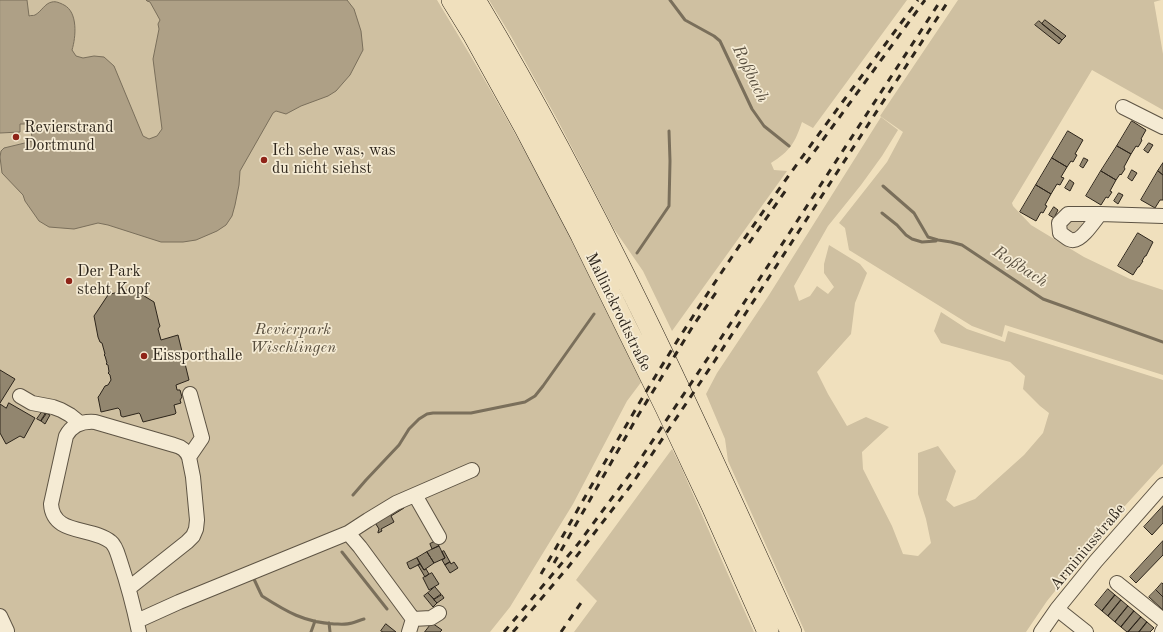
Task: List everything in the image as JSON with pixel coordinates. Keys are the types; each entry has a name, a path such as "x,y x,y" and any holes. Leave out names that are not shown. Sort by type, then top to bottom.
{"highway":[{"name":"Mallinckrodtstraße","path":"452,0 473,34 525,128 581,235 709,499 768,632"},
{"name":"Mallinckrodtstraße","path":"475,0 536,106 602,231 722,479 791,632"}],"street":[{"path":"1122,107 1163,127"},
{"path":"1100,214 1163,216"},
{"path":"190,394 202,438 190,457"},
{"path":"20,396 32,403 61,410 80,423"},
{"path":"129,588 193,536 196,529 197,520 190,457 181,447 95,422 80,423 72,428 66,436 51,504 52,511 55,518 60,523 102,537 112,542 118,554 129,588 138,626 179,602 348,533 396,503 472,470"},
{"name":"Arminiusstraße","path":"1041,632 1096,561 1163,485"},
{"path":"415,495 439,537"},
{"path":"348,533 360,547 411,626 439,613"},
{"path":"1117,582 1163,620"},
{"path":"1057,610 1086,632"},
{"path":"0,616 6,630"}],"green space":[{"name":"Revierpark Wischlingen","path":"0,0 437,0 490,89 540,179 642,381 627,401 573,504 510,607 490,632 0,632"},
{"path":"489,0 907,0 813,128 802,122 797,136 791,146 771,163 774,170 787,171 672,331 643,271 614,229 557,119 511,36"},
{"path":"958,0 1161,0 1154,2 1163,54 1163,110 1092,70 1012,203 1013,206 1031,225 1084,257 1130,279 1163,290 1163,375 1005,325 1002,337 972,326 849,250 845,228 839,223 887,162 903,132 880,116"},
{"path":"881,117 898,130 882,156 861,185 828,226 794,286 799,301 810,296 817,286 828,294 834,287 824,273 824,264 829,245 860,264 867,273 855,303 851,334 817,372 847,426 866,417 889,427 862,452 863,469 892,526 903,554 918,556 931,543 926,519 918,494 918,453 938,446 956,471 946,500 954,507 975,499 1024,455 1043,433 1049,413 1023,389 1025,376 1010,362 941,343 934,331 941,312 967,329 1005,342 1008,331 1163,380 1163,464 1113,519 1047,601 1026,632 805,632 728,461 725,439 706,394 717,373 769,295"},
{"path":"1080,219 1083,225 1078,233 1068,234 1065,226 1070,220"},
{"path":"672,449 754,632 574,632 597,601 576,580"}],"shaded area":[{"path":"0,0 27,0 29,16 35,15 47,4 52,2 60,3 69,8 75,25 72,50 76,56 83,58 94,56 104,57 114,66 143,136 149,139 157,136 162,129 153,59 159,29 158,24 160,20 150,2 146,0 347,0 354,9 361,31 363,50 350,75 336,91 286,114 276,111 273,113 240,171 239,185 232,216 226,225 217,231 196,240 183,242 161,242 98,223 74,229 49,227 39,221 25,201 23,195 2,173 0,157 1,151 4,148 33,141 31,132 28,132 28,124 20,124 20,132 0,133"}],"building":[{"path":"1045,20 1066,36 1062,40 1042,24"},
{"path":"1039,21 1062,40 1059,44 1035,25"},
{"path":"1132,121 1146,130 1140,144 1138,147 1136,146 1131,154 1117,146"},
{"path":"1068,131 1083,140 1075,154 1077,155 1073,162 1071,161 1067,167 1052,158"},
{"path":"1149,143 1153,145 1148,153 1144,150"},
{"path":"1117,146 1131,154 1124,167 1125,169 1116,180 1101,171"},
{"path":"1052,158 1067,167 1061,177 1064,178 1060,185 1057,184 1051,194 1036,185"},
{"path":"1084,158 1088,160 1083,168 1080,166"},
{"path":"1163,163 1163,175 1158,171"},
{"path":"1132,170 1137,173 1132,181 1128,178"},
{"path":"1101,171 1116,180 1110,191 1112,192 1108,198 1106,197 1101,205 1086,196"},
{"path":"1158,171 1163,175 1163,200 1160,200 1155,208 1141,200"},
{"path":"1070,180 1074,183 1070,191 1065,188"},
{"path":"1036,185 1051,194 1045,205 1047,206 1043,213 1041,212 1036,221 1020,212"},
{"path":"1119,193 1123,195 1118,204 1114,201"},
{"path":"1054,207 1058,210 1054,218 1049,215"},
{"path":"1138,233 1153,242 1143,261 1133,275 1118,266"},
{"name":"Eissporthalle","path":"127,290 136,291 154,302 160,326 158,329 161,340 178,335 189,380 176,385 177,390 180,390 182,397 180,400 181,403 174,405 175,414 143,422 139,413 123,417 121,416 118,408 101,412 98,397 111,380 108,373 108,365 106,364 102,343 98,337 94,316 108,295"},
{"path":"0,370 15,379 0,403"},
{"path":"9,403 35,418 24,438 20,436 6,444 0,433 0,404 6,408"},
{"path":"42,412 46,414 41,421 37,419"},
{"path":"46,413 50,415 45,424 41,421"},
{"path":"402,504 404,508 391,516 394,522 381,529 382,531 378,533 379,529 374,521"},
{"path":"1163,506 1163,523 1152,535 1144,527"},
{"path":"436,541 439,546 432,549 430,544"},
{"path":"1163,541 1163,555 1136,583 1130,577"},
{"path":"439,546 445,558 434,563 427,552"},
{"path":"444,551 450,562 445,565 442,560 445,558 442,552"},
{"path":"427,552 434,563 424,570 417,558"},
{"path":"417,558 420,564 410,569 407,563"},
{"path":"450,562 451,564 454,562 458,568 450,573 445,565"},
{"path":"420,564 429,574 425,577 418,565"},
{"path":"432,573 439,584 429,590 423,578"},
{"path":"1162,583 1163,584 1163,597 1156,590"},
{"path":"435,587 441,594 434,599 428,593"},
{"path":"1108,589 1115,595 1102,611 1095,605"},
{"path":"1156,590 1163,597 1163,610 1149,597"},
{"path":"428,593 437,603 433,607 424,596"},
{"path":"442,595 444,598 437,603 434,600"},
{"path":"1115,595 1121,600 1108,616 1102,611"},
{"path":"1121,600 1128,606 1115,622 1108,616"},
{"path":"1128,606 1134,611 1121,627 1115,622"},
{"path":"1134,611 1141,617 1127,632 1121,627"},
{"path":"1141,617 1147,622 1139,632 1128,632"},
{"path":"1147,622 1154,628 1150,632 1139,632"},
{"path":"432,623 442,630 440,632 425,632"},
{"path":"386,624 396,632 381,631"}],"waterway":[{"name":"Roßbach","path":"670,0 685,20 714,36 720,41 752,109 764,126 789,146"},
{"path":"637,253 669,206 669,131"},
{"name":"Roßbach","path":"883,186 914,213 928,237 962,245 1043,299 1163,342"},
{"path":"882,213 912,239 922,242 936,241"},
{"path":"353,495 399,445 409,429 419,419 427,414 471,413 525,402 535,396 594,314"},
{"path":"342,552 387,609"},
{"path":"253,577 262,596 296,615 314,621 334,624 350,624 364,619"},
{"path":"311,632 315,621"},
{"path":"329,623 330,632"}],"railway":[{"path":"541,574 651,383 717,280 772,199 918,0"},
{"path":"806,163 925,0"},
{"path":"504,632 578,544 635,467 710,355 941,0"},
{"path":"513,632 569,566 632,484 714,362 949,0"},
{"path":"749,243 786,190"},
{"path":"554,563 636,419 693,326 717,291"},
{"path":"561,632 583,600"}],"place":[{"name":"Revierstrand Dortmund","path":"16,137"},
{"name":"Ich sehe was, was du nicht siehst","path":"264,160"},
{"name":"Der Park steht Kopf","path":"69,281"},
{"name":"Eissporthalle","path":"144,356"}]}
